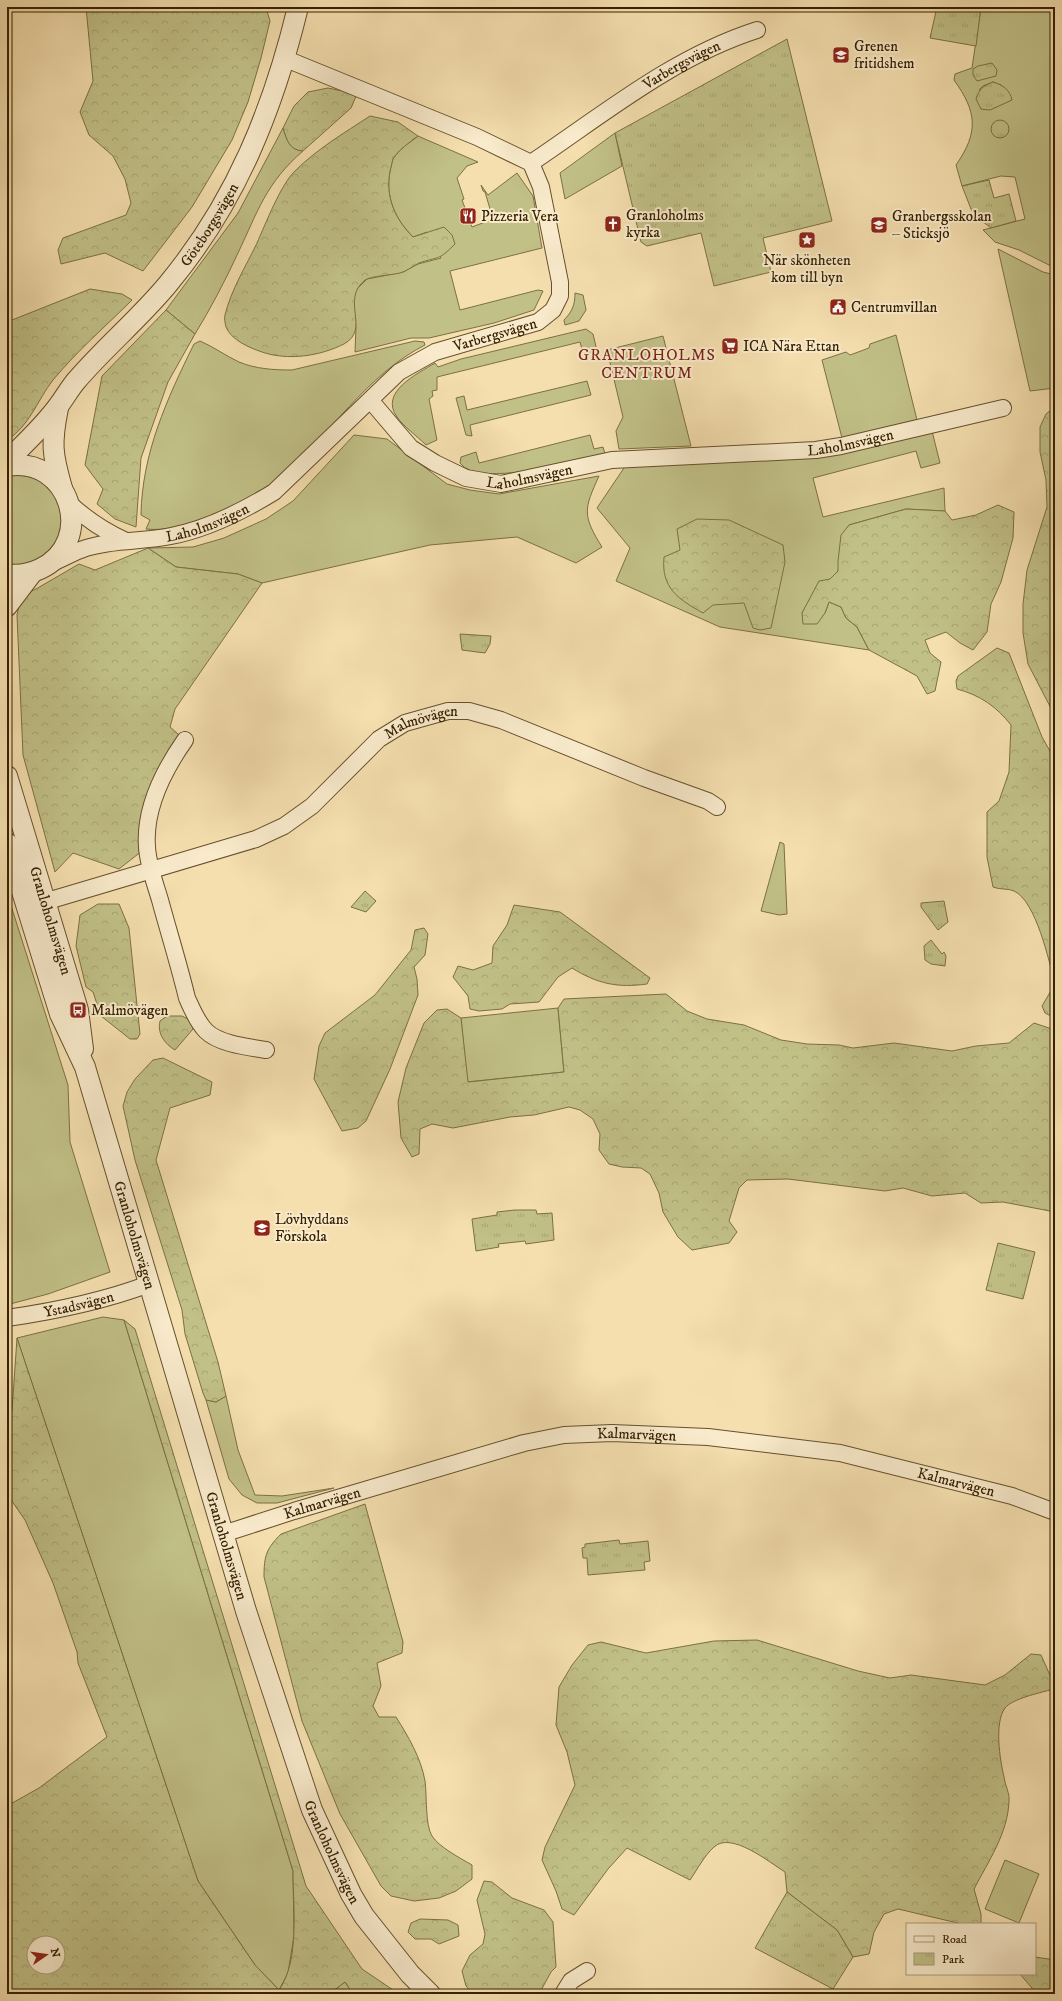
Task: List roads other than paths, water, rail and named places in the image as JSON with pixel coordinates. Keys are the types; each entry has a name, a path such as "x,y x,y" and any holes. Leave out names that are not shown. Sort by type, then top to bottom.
{"street":[{"name":"Göteborgsvägen","path":"7,461 58,406 76,381 167,285 200,243 224,204 247,160 266,117 286,59 298,7"},
{"name":"Varbergsvägen","path":"371,401 399,372 435,352 538,322 553,310 560,296 560,282 541,187 531,163 687,59 727,40 757,30"},
{"path":"286,59 477,137 531,163"},
{"name":"Laholmsvägen","path":"40,569 87,548 126,541 171,536 208,526 251,506 274,492 371,401 411,448 435,464 466,478 501,484 612,460 816,450 841,446 1003,408"},
{"name":"Göteborgsvägen","path":"40,569 61,553 68,539 72,525 66,496 54,462 52,437 58,406"},
{"path":"7,466 15,465 35,468 49,475 87,520 106,532 126,541"},
{"path":"7,574 22,575 40,569"},
{"path":"7,606 40,569"},
{"name":"Malmövägen","path":"36,905 256,839 284,826 312,806 379,739 405,723 448,711 469,711 501,720 644,778 708,801 717,807"},
{"path":"185,740 168,764 156,794 148,824 146,847 151,870 187,998 196,1016 206,1031 234,1045 266,1050"},
{"name":"Granloholmsvägen","path":"7,776 60,1014 85,1067 223,1534 272,1693 312,1810 351,1894 364,1916 410,1974 430,1994"},
{"name":"Granloholmsvägen","path":"7,843 36,905"},
{"name":"Ystadsvägen","path":"7,1318 40,1314 118,1296 149,1284"},
{"name":"Kalmarvägen","path":"223,1534 294,1511 524,1443 564,1435 612,1433 708,1437 840,1453 1012,1496 1055,1512"},
{"path":"563,1994 571,1981 587,1971"}],"place":[{"name":"Grenen fritidshem","path":"841,55"},
{"name":"Pizzeria Vera","path":"468,216"},
{"name":"Granloholms kyrka","path":"613,224"},
{"name":"Granbergsskolan – Sticksjö","path":"879,225"},
{"name":"När skönheten kom till byn","path":"807,240"},
{"name":"Centrumvillan","path":"838,307"},
{"name":"ICA Nära Ettan","path":"730,346"},
{"name":"Malmövägen","path":"78,1010"},
{"name":"Lövhyddans Förskola","path":"262,1228"}],"district":[{"name":"GRANLOHOLMS CENTRUM","path":"647,363"}]}
